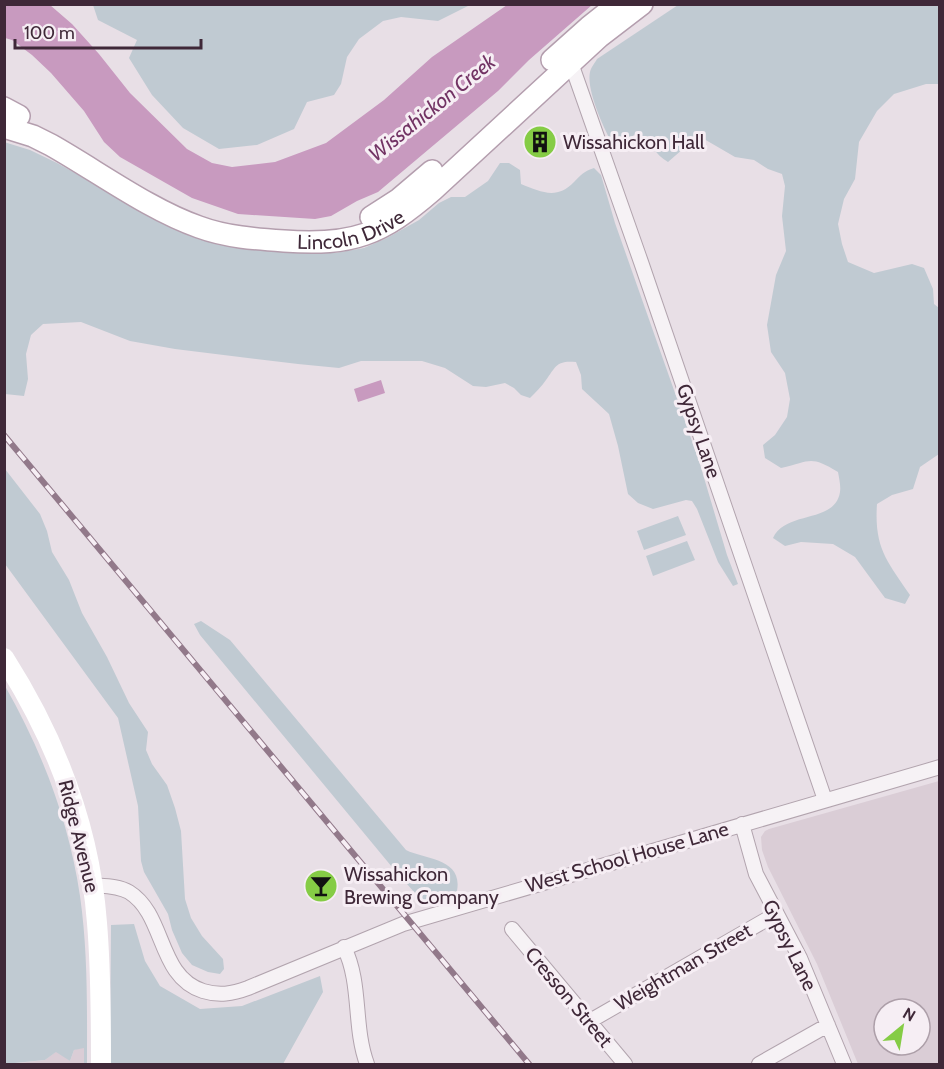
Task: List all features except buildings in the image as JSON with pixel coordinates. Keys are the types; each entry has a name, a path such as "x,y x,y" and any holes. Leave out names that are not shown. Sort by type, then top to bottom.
{"main road":[{"name":"Lincoln Drive","path":"8,116 50,128 166,196 206,214 246,223 309,228 337,227 375,215 411,189 575,39 618,4"},
{"name":"Lincoln Drive","path":"8,116 33,136 197,227 247,238 307,243 338,242 381,228 413,207 599,37 642,4"},
{"name":"Ridge Avenue","path":"4,658 32,703 58,761 81,828 93,885 100,972 101,1065"}],"street":[{"name":"Gypsy Lane","path":"571,63 825,800"},
{"name":"West School House Lane","path":"93,885 122,889 135,897 146,910 177,973 189,984 207,992 226,994 237,992 386,930 428,916 939,767"},
{"name":"Gypsy Lane","path":"742,824 756,874 796,949 844,1065"},
{"name":"Weightman Street","path":"590,1022 776,914"},
{"name":"Cresson Street","path":"512,929 625,1065"},
{"path":"344,947 352,969 358,1034 367,1065"},
{"path":"759,1065 828,1025"}],"shaded area":[{"path":"93,4 470,5 438,21 401,17 383,21 359,39 347,57 341,84 334,95 307,102 294,129 257,145 219,149 183,128 152,95 129,58 137,40 98,20"},
{"path":"678,5 939,5 939,84 926,84 894,94 877,111 859,142 855,179 844,199 838,224 848,262 874,273 912,264 924,268 933,289 934,304 939,308 939,454 920,467 913,489 892,495 877,504 880,543 889,563 910,595 905,604 885,598 855,557 833,544 801,542 785,546 773,538 779,529 788,524 829,509 836,502 840,492 838,472 822,463 810,461 781,468 765,458 763,445 775,435 787,417 790,399 785,373 771,352 767,325 776,275 786,251 782,216 785,186 782,174 754,160 735,157 704,139 691,142 668,162 637,133 621,144 613,145 597,109 589,80 597,59"},
{"path":"4,142 30,150 57,163 167,224 202,240 247,248 308,252 335,253 364,248 387,238 419,220 439,203 451,197 465,197 488,181 500,163 509,163 520,170 521,184 549,193 568,188 585,172 594,168 601,175 615,223 699,461 738,584 733,586 718,562 692,501 686,500 653,509 638,503 628,494 609,414 582,389 581,375 576,362 565,362 558,365 530,398 521,395 505,383 486,387 473,386 445,368 422,361 361,361 339,368 298,364 175,349 130,341 81,322 43,324 31,335 26,354 28,379 24,396 5,394"},
{"path":"5,469 40,514 52,552 69,580 82,613 129,703 148,732 146,750 152,764 167,785 181,831 185,899 191,918 202,936 223,959 224,969 220,974 192,965 182,953 168,914 144,872 141,861 138,806 118,718 5,564"},
{"path":"678,516 686,535 644,550 637,531"},
{"path":"687,541 695,560 653,576 646,556"},
{"path":"201,621 230,640 406,850 449,866 457,880 457,891 439,900 422,901 200,635 194,624"},
{"path":"5,686 31,736 52,787 75,868 84,938 87,1064 84,1064 84,1048 74,1050 70,1061 56,1052 45,1060 5,1064"},
{"path":"939,781 939,1064 858,1064 817,964 768,867 762,850 761,837 765,831"},
{"path":"134,924 145,961 160,986 200,1009 242,1006 320,976 323,992 283,1064 110,1064 111,925"},
{"path":"84,1048 84,1064 10,1064 45,1060 57,1051 70,1061 74,1050"}],"water":[{"name":"Wissahickon Creek","path":"5,4 50,5 72,24 130,93 187,149 212,163 232,167 275,162 326,143 384,100 432,57 507,5 592,5 529,60 498,91 378,192 331,216 315,219 238,214 192,198 120,157 104,142 84,111 51,73 32,55 12,40 5,38"},
{"path":"381,380 385,393 358,402 354,389"}],"railway":[{"path":"4,435 529,1064"}],"place":[{"name":"Wissahickon Hall","path":"540,142"},
{"name":"Wissahickon Brewing Company","path":"321,886"}]}
